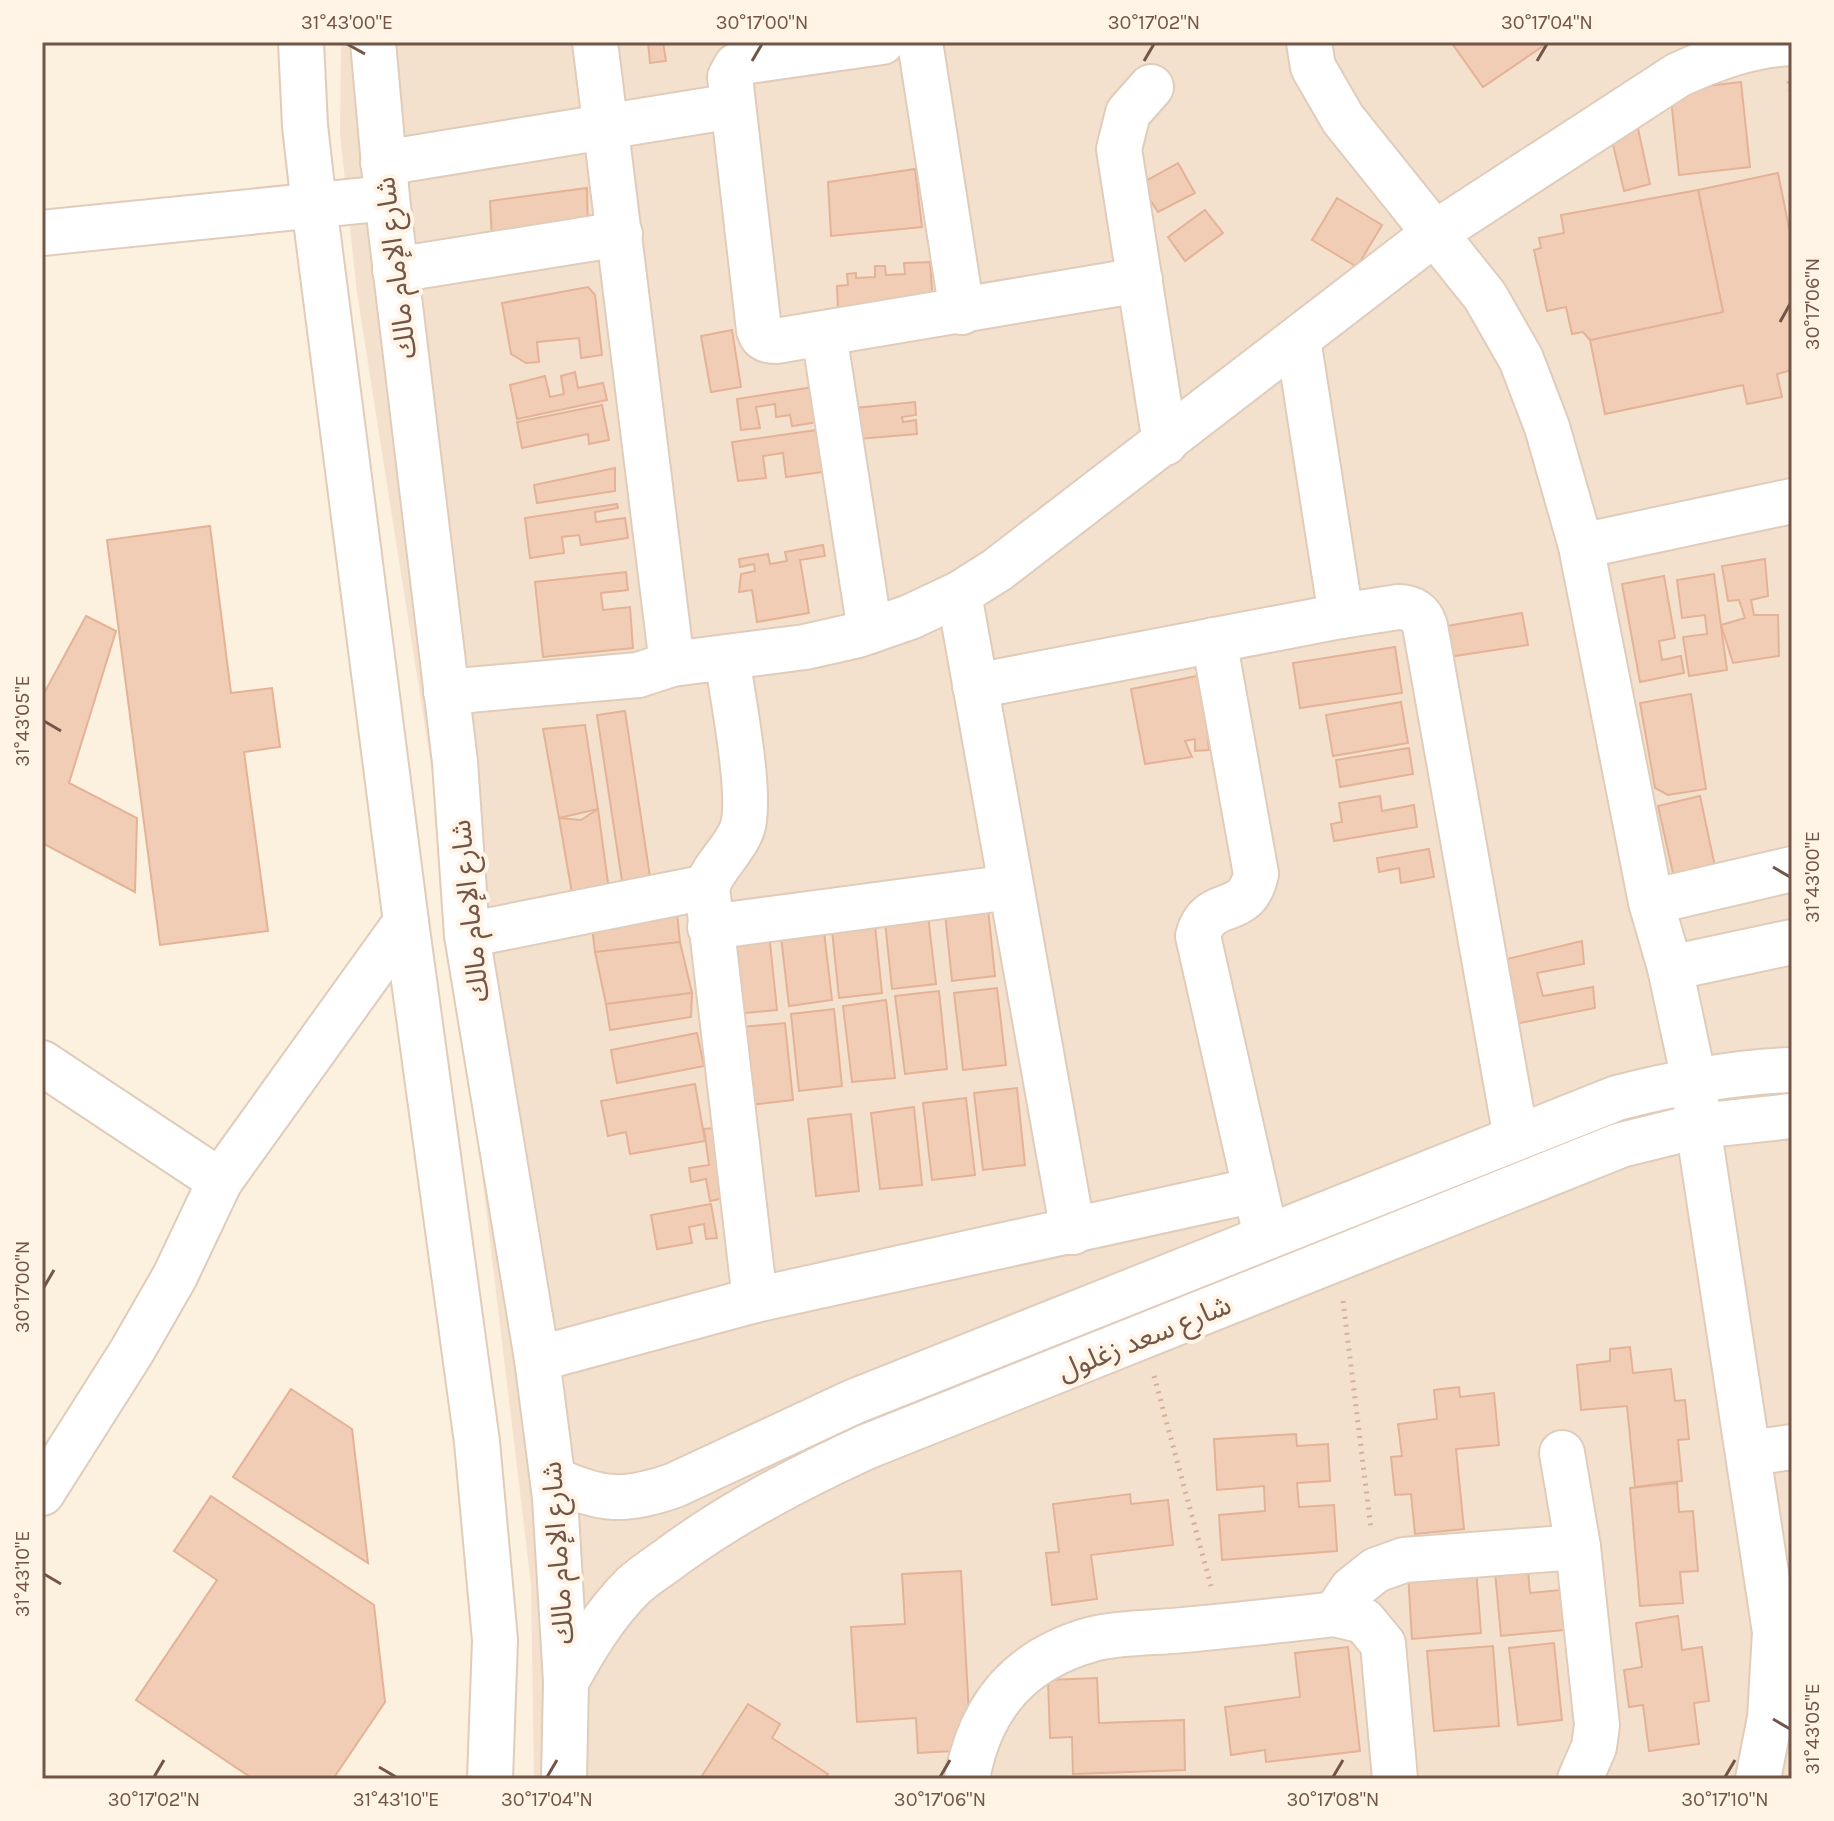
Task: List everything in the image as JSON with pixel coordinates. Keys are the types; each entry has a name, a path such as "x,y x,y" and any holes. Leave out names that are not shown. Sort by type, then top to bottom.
{"street":[{"path":"301,42 305,126 314,205 406,922 477,1442 495,1640 490,1779"},
{"name":"شارع الإمام مالك","path":"373,42 395,270 455,762 467,935 537,1359 553,1479 566,1682 566,1778"},
{"path":"595,42 672,664"},
{"path":"882,42 743,63 736,66 730,77 760,335 768,342 824,334 1140,280"},
{"path":"920,42 962,312"},
{"path":"1309,42 1313,67 1343,119 1485,296 1521,359 1547,427 1581,546 1651,902 1670,968 1694,1080 1698,1126 1749,1453 1784,1631 1758,1779"},
{"path":"446,692 638,675 672,664 805,647 870,631 910,617 959,594 997,570 1165,443 1435,233 1678,75 1746,49 1792,43"},
{"path":"1151,87 1128,113 1119,149 1165,443"},
{"path":"42,233 314,205 385,180 606,127 733,106"},
{"path":"395,270 620,234"},
{"path":"824,334 870,631"},
{"path":"1298,339 1341,616"},
{"path":"1581,546 1792,501"},
{"path":"363,580 375,592 392,598 409,595 423,584 431,569"},
{"path":"959,594 1073,1232"},
{"path":"975,686 1341,616 1405,607 1412,609 1423,619 1516,1138"},
{"path":"1214,640 1256,874 1252,891 1240,903 1211,913 1202,923 1198,936 1267,1237"},
{"path":"727,657 747,808 736,844 712,873 709,907 755,1300"},
{"path":"387,774 394,757 408,745 426,742 443,748 455,762"},
{"path":"1651,902 1792,869"},
{"path":"467,935 709,907 1011,887"},
{"path":"42,1493 132,1351 175,1276 220,1181 406,922"},
{"path":"1670,968 1792,942"},
{"path":"42,1063 220,1181"},
{"name":"شارع سعد زغلول","path":"553,1479 581,1492 613,1498 655,1492 853,1402 1617,1098 1694,1080 1792,1070"},
{"name":"شارع سعد زغلول","path":"566,1682 593,1635 636,1584 690,1544 805,1475 866,1447 1621,1145 1698,1126 1792,1116"},
{"path":"537,1359 755,1300 1255,1190"},
{"path":"1749,1453 1792,1447"},
{"path":"1562,1453 1578,1547 1597,1725 1594,1747 1580,1779"},
{"path":"1335,1614 1352,1589 1376,1570 1404,1560 1578,1547"},
{"path":"967,1779 972,1747 991,1708 1019,1676 1055,1652 1095,1638 1335,1614 1364,1621 1383,1644 1384,1768"}],"path":[{"path":"1338,1259 1376,1570"},
{"path":"1144,1337 1222,1626"}],"shaded area":[{"path":"341,42 1792,42 1792,1779 534,1779 531,1584 439,816 357,293 340,134"}],"building":[{"path":"648,42 663,42 666,61 650,63"},
{"path":"1451,42 1549,42 1483,87"},
{"path":"1741,82 1750,167 1679,175 1670,90"},
{"path":"1637,124 1650,184 1624,191 1610,132"},
{"path":"1178,163 1195,193 1158,212 1140,184"},
{"path":"915,169 922,227 831,236 828,182"},
{"path":"1778,173 1792,243 1792,370 1777,374 1782,397 1747,404 1743,385 1605,414 1590,340 1723,312 1698,190"},
{"path":"587,188 588,233 492,241 490,201"},
{"path":"1698,190 1723,312 1590,340 1583,332 1572,334 1566,307 1547,311 1534,250 1541,248 1539,238 1564,233 1561,215"},
{"path":"1337,198 1382,225 1357,267 1312,240"},
{"path":"1205,210 1223,233 1185,261 1168,237"},
{"path":"930,262 933,303 838,310 837,286 848,285 847,274 856,273 856,278 875,277 875,266 885,266 886,275 905,274 904,263"},
{"path":"588,287 595,295 602,355 581,358 579,338 537,342 539,362 526,363 511,354 502,303"},
{"path":"732,330 741,387 711,392 701,336"},
{"path":"575,372 578,388 603,383 607,400 517,419 510,385 545,376 550,397 564,394 561,376"},
{"path":"814,387 819,422 792,426 790,415 776,417 775,404 756,407 760,428 741,430 737,399"},
{"path":"915,402 916,415 902,417 903,422 916,420 917,434 846,440 844,409"},
{"path":"602,405 609,440 589,444 588,434 522,448 517,422"},
{"path":"817,430 823,472 786,477 783,453 763,456 766,478 738,481 732,442"},
{"path":"615,468 615,491 537,503 534,485"},
{"path":"617,504 618,508 595,512 596,522 625,518 628,538 581,545 579,535 562,537 564,553 530,558 525,518"},
{"path":"210,526 231,693 272,688 280,747 244,752 268,931 160,945 107,540"},
{"path":"823,545 825,556 800,560 809,613 757,622 752,590 739,592 741,574 755,571 754,564 740,567 739,559 768,554 770,564 787,561 785,552"},
{"path":"1765,559 1768,596 1751,600 1754,615 1778,615 1779,656 1733,663 1721,625 1745,618 1739,600 1728,601 1722,566"},
{"path":"626,572 628,590 601,593 603,610 630,607 633,648 543,657 535,582"},
{"path":"1714,574 1727,670 1689,676 1683,637 1707,634 1705,615 1682,618 1677,580"},
{"path":"1664,576 1675,638 1659,641 1662,660 1681,656 1684,673 1640,682 1622,584"},
{"path":"1522,613 1528,645 1448,657 1441,627"},
{"path":"86,616 116,631 69,783 137,818 135,892 42,843 42,697"},
{"path":"1395,647 1402,693 1300,708 1293,663"},
{"path":"1202,675 1209,750 1195,751 1195,739 1185,741 1192,757 1145,764 1131,689"},
{"path":"1691,694 1706,789 1668,795 1655,788 1640,703"},
{"path":"1401,702 1408,743 1333,756 1326,715"},
{"path":"625,711 650,877 622,881 597,715"},
{"path":"585,725 598,809 559,818 543,729"},
{"path":"1409,748 1413,774 1340,787 1336,760"},
{"path":"1380,796 1382,811 1414,805 1417,827 1334,841 1331,824 1342,822 1339,803"},
{"path":"1700,796 1718,881 1676,887 1658,806"},
{"path":"598,809 610,898 574,905 559,818 581,820"},
{"path":"1429,849 1434,877 1401,883 1399,868 1379,872 1377,858"},
{"path":"987,899 995,976 952,981 944,904"},
{"path":"676,903 680,942 595,952 591,918"},
{"path":"927,907 936,984 892,989 884,912"},
{"path":"874,916 882,993 839,998 831,921"},
{"path":"823,923 832,1000 789,1006 780,928"},
{"path":"769,933 777,1010 734,1014 726,938"},
{"path":"1582,941 1584,964 1537,973 1543,996 1593,987 1595,1008 1515,1024 1499,961"},
{"path":"680,942 692,993 606,1004 595,952"},
{"path":"997,988 1006,1065 963,1070 954,993"},
{"path":"939,991 947,1069 905,1074 895,996"},
{"path":"692,993 691,1017 610,1030 606,1004"},
{"path":"886,1000 895,1078 852,1082 843,1006"},
{"path":"834,1009 842,1086 799,1091 791,1014"},
{"path":"785,1023 793,1100 750,1105 742,1027"},
{"path":"697,1033 704,1066 617,1083 611,1050"},
{"path":"695,1084 705,1141 630,1154 626,1132 608,1136 601,1101"},
{"path":"1017,1088 1025,1165 983,1170 974,1093"},
{"path":"966,1098 975,1175 932,1180 923,1103"},
{"path":"914,1107 922,1185 880,1189 871,1113"},
{"path":"851,1114 859,1191 816,1196 808,1119"},
{"path":"730,1126 734,1196 710,1201 706,1179 691,1182 689,1168 709,1165 704,1129"},
{"path":"711,1204 717,1238 706,1239 704,1224 689,1227 692,1243 657,1249 651,1215"},
{"path":"1630,1347 1633,1373 1671,1369 1675,1401 1685,1400 1689,1439 1678,1440 1682,1481 1635,1487 1627,1406 1581,1410 1577,1365 1610,1361 1610,1349"},
{"path":"1459,1387 1460,1397 1494,1393 1499,1445 1456,1449 1464,1529 1415,1534 1411,1494 1395,1495 1391,1457 1402,1456 1398,1424 1437,1419 1434,1390"},
{"path":"291,1389 352,1429 368,1563 233,1477"},
{"path":"1296,1434 1297,1446 1328,1444 1330,1481 1297,1483 1299,1507 1334,1505 1337,1551 1222,1560 1219,1515 1265,1511 1264,1486 1217,1490 1214,1439"},
{"path":"1677,1483 1679,1512 1693,1511 1698,1571 1680,1572 1683,1603 1640,1606 1630,1488"},
{"path":"1130,1494 1131,1504 1168,1500 1173,1545 1091,1555 1097,1599 1052,1605 1046,1553 1059,1552 1053,1504"},
{"path":"211,1496 374,1605 385,1702 333,1779 253,1779 136,1700 217,1580 174,1551"},
{"path":"1527,1559 1530,1593 1560,1590 1564,1630 1501,1636 1494,1561"},
{"path":"1476,1568 1481,1633 1412,1639 1408,1574"},
{"path":"961,1571 971,1750 918,1753 916,1718 857,1722 851,1627 905,1624 902,1574"},
{"path":"1678,1616 1682,1650 1702,1647 1709,1701 1694,1703 1699,1744 1649,1751 1643,1705 1629,1707 1624,1670 1642,1667 1636,1623"},
{"path":"1554,1643 1562,1720 1518,1725 1509,1648"},
{"path":"1493,1646 1499,1726 1434,1731 1427,1651"},
{"path":"1348,1647 1360,1751 1266,1762 1265,1750 1231,1755 1225,1707 1300,1697 1295,1653"},
{"path":"1097,1678 1099,1723 1184,1720 1185,1770 1073,1774 1072,1737 1050,1738 1048,1680"},
{"path":"748,1704 780,1724 772,1738 828,1774 824,1779 700,1779"}]}
